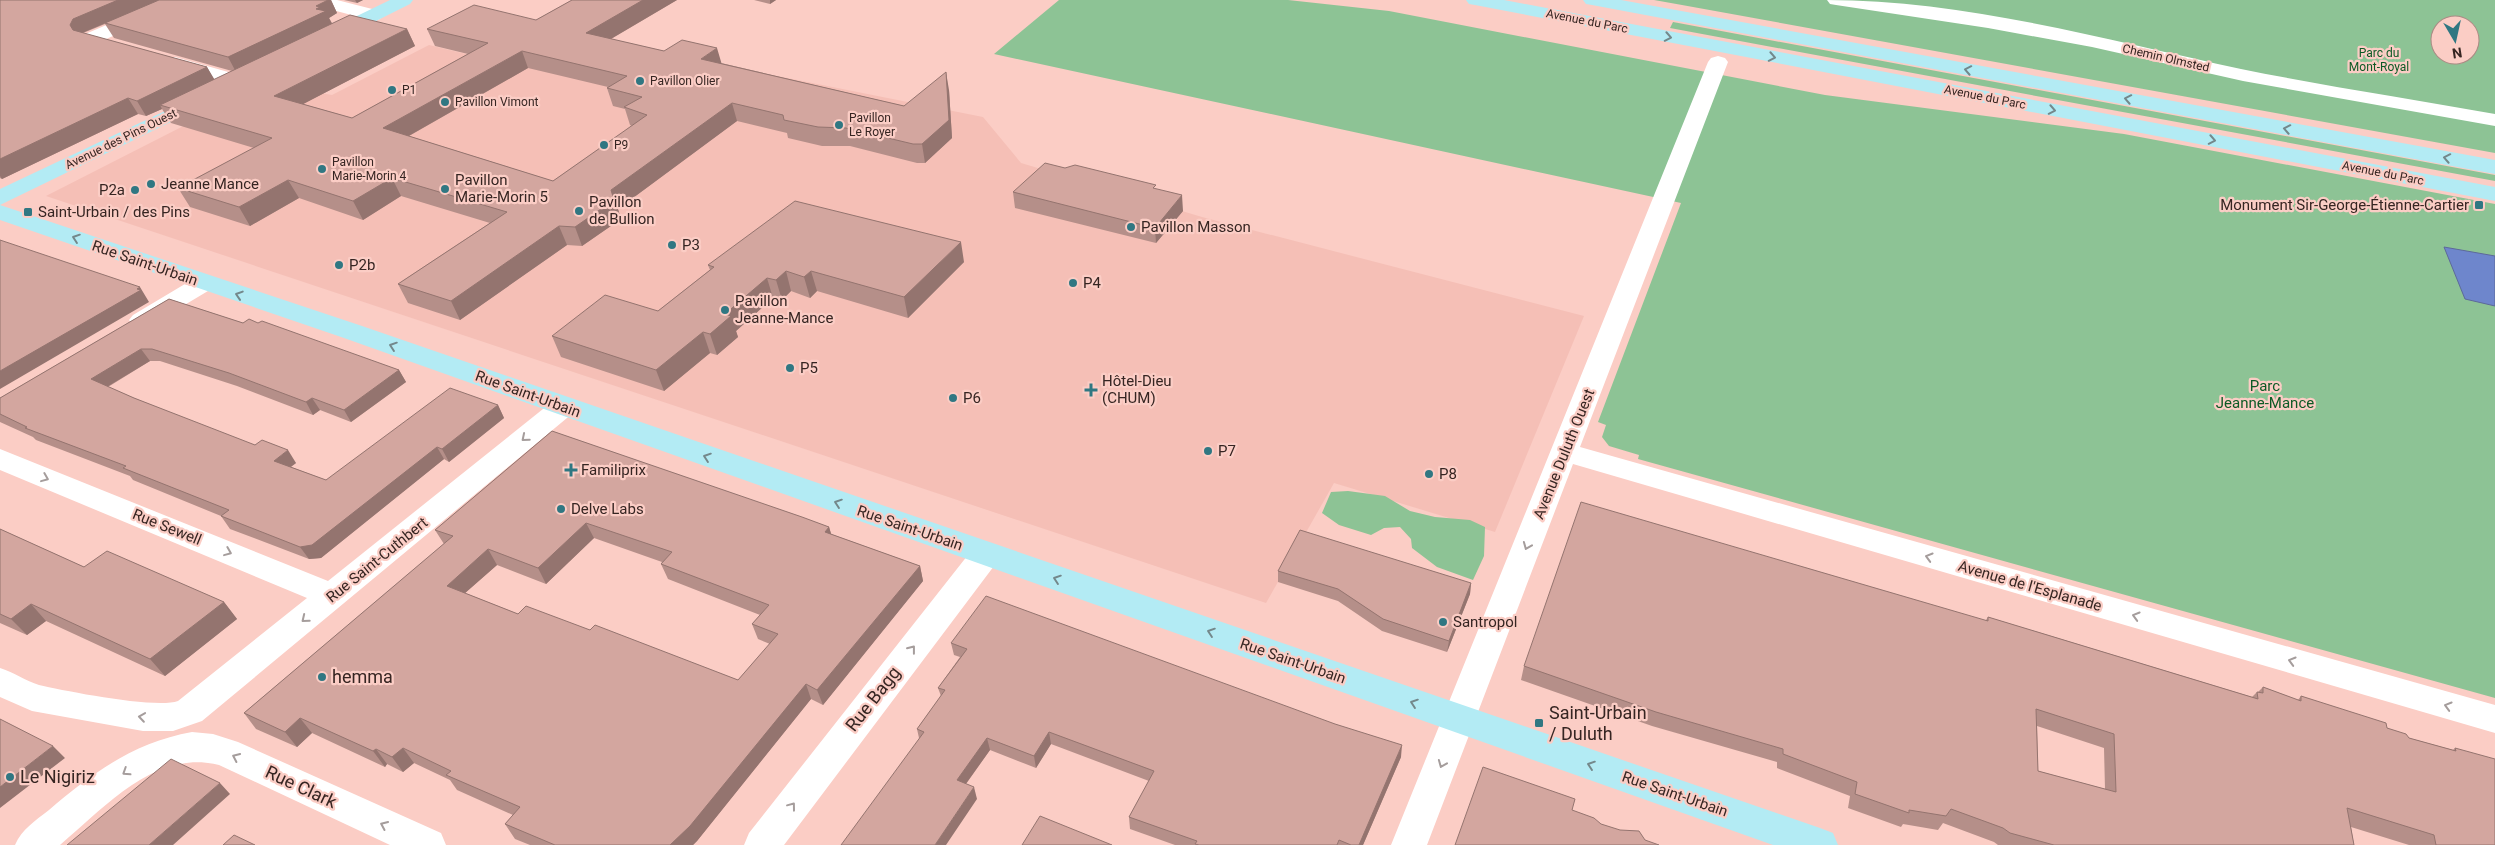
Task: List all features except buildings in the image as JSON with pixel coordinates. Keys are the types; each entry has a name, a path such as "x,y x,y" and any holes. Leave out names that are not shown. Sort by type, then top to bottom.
{"main road":[{"path":"320,41 404,0"},
{"name":"Avenue du Parc","path":"1475,0 2495,194"},
{"name":"Avenue du Parc","path":"1592,0 2495,167"},
{"name":"Avenue des Pins Ouest","path":"0,198 248,76"},
{"name":"Rue Saint-Urbain","path":"0,212 204,283 353,332 562,407 1460,718 1820,845"}],"street":[{"path":"118,47 90,39 180,0"},
{"path":"316,0 374,15"},
{"name":"Chemin Olmsted","path":"1836,0 1998,24 2092,41 2243,75 2495,120"},
{"path":"156,57 248,76"},
{"name":"Avenue Duluth Ouest","path":"1410,845 1718,62"},
{"path":"125,330 204,283"},
{"name":"Rue Saint-Cuthbert","path":"0,681 32,697 143,717 173,717 190,711 562,407"},
{"name":"Avenue de l'Esplanade","path":"1564,452 2495,719"},
{"name":"Rue Sewell","path":"0,459 333,596"},
{"name":"Rue Bagg","path":"762,845 986,554"},
{"name":"Rue Clark","path":"33,845 113,780 142,761 169,750 199,747 226,752 428,845"}],"shaded area":[{"name":"Hôtel-Dieu (CHUM)","path":"429,45 495,61 722,65 983,117 1021,163 1202,217 1584,316 1495,532 1334,483 1266,603 46,196 266,84 332,95"}],"green space":[{"name":"Parc Jeanne-Mance","path":"1059,0 1288,0 1389,11 1825,95 2124,134 2495,204 2495,698 1638,459 1639,455 1609,446 1602,437 1606,425 1598,422 1681,203 994,54"},
{"name":"Parc du Mont-Royal","path":"1654,0 2495,0 2495,153"},
{"path":"1673,22 2495,175 2495,181 1670,28"},
{"path":"1348,491 1385,496 1410,511 1435,517 1470,520 1485,527 1484,556 1473,580 1437,567 1412,548 1411,539 1400,527 1384,528 1371,535 1339,525 1322,513 1331,492"}],"water":[{"path":"2444,247 2495,256 2495,306 2465,299"}],"place":[{"name":"Pavillon Olier","path":"640,81"},
{"name":"P1","path":"392,90"},
{"name":"Pavillon Vimont","path":"445,102"},
{"name":"Pavillon Le Royer","path":"839,125"},
{"name":"P9","path":"604,145"},
{"name":"Pavillon Marie-Morin 4","path":"322,169"},
{"name":"Jeanne Mance","path":"151,184"},
{"name":"Pavillon Marie-Morin 5","path":"445,189"},
{"name":"P2a","path":"135,190"},
{"name":"Monument Sir-George-Étienne-Cartier","path":"2479,205"},
{"name":"Pavillon de Bullion","path":"579,211"},
{"name":"Saint-Urbain / des Pins","path":"28,212"},
{"name":"Pavillon Masson","path":"1131,227"},
{"name":"P3","path":"672,245"},
{"name":"P2b","path":"339,265"},
{"name":"P4","path":"1073,283"},
{"name":"Pavillon Jeanne-Mance","path":"725,310"},
{"name":"P5","path":"790,368"},
{"name":"Hôtel-Dieu (CHUM)","path":"1091,390"},
{"name":"P6","path":"953,398"},
{"name":"P7","path":"1208,451"},
{"name":"Familiprix","path":"571,470"},
{"name":"P8","path":"1429,474"},
{"name":"Delve Labs","path":"561,509"},
{"name":"Santropol","path":"1443,622"},
{"name":"hemma","path":"322,677"},
{"name":"Saint-Urbain / Duluth","path":"1539,723"},
{"name":"Le Nigiriz","path":"10,777"}]}
